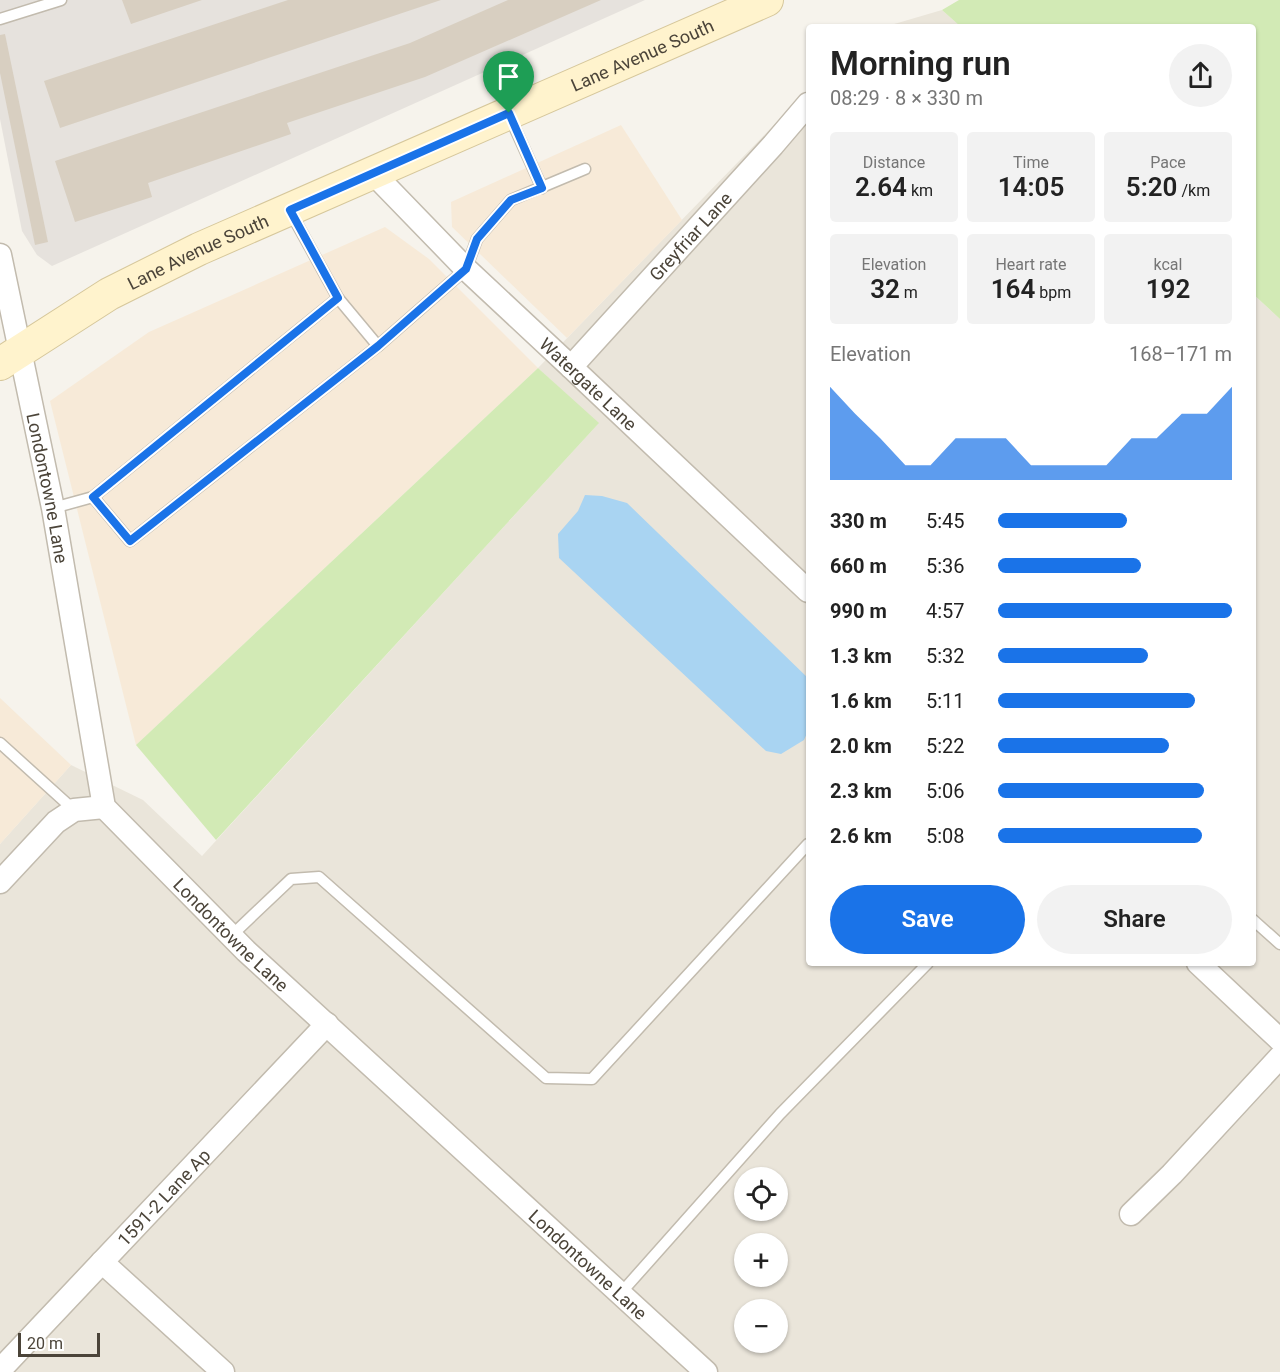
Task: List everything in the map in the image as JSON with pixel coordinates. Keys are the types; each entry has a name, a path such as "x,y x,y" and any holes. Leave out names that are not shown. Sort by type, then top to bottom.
{"main road":[{"name":"Lane Avenue South","path":"10,357 109,294 199,249 767,0"}],"street":[{"name":"Greyfriar Lane","path":"571,367 806,106"},
{"name":"Watergate Lane","path":"372,172 466,269 806,589"},
{"name":"Londontowne Lane","path":"0,255 10,357 53,508 104,807 231,936 706,1372"},
{"path":"0,882 56,822 74,810 104,807"},
{"path":"1201,966 1280,1040"},
{"name":"1591-2 Lane Ap","path":"0,1370 327,1023"},
{"path":"1131,1214 1172,1174 1280,1057"},
{"path":"102,1262 223,1372"}],"lane":[{"path":"0,19 61,0"},
{"path":"509,113 542,188"},
{"path":"93,497 130,541 378,346 466,269 477,239 511,200 585,170"},
{"path":"290,210 338,298 378,346"},
{"path":"53,508 93,497 338,298"},
{"path":"0,743 74,810"},
{"path":"231,936 291,879 319,877 546,1078 592,1079 806,846"},
{"path":"1256,923 1280,944"},
{"path":"620,1294 780,1114 925,966"}],"shaded area":[{"path":"0,0 645,0 52,266 37,255 22,231 0,119"},
{"path":"942,10 958,24 894,24"},
{"path":"806,92 806,966 1256,966 1256,297 1280,319 1280,1372 0,1372 0,844 71,765 143,800 202,856 598,424 538,368"},
{"path":"621,125 682,220 567,338 452,227 451,202"},
{"path":"385,227 429,259 538,368 136,745 50,401 149,332"},
{"path":"0,698 71,765 0,844"}],"green space":[{"path":"959,0 1280,0 1280,319 1256,297 1256,24 958,24 942,10"},
{"path":"538,368 599,423 216,840 136,745"}],"water":[{"path":"585,495 602,496 627,503 806,676 806,736 804,740 781,754 766,751 559,558 558,534 578,511"}],"building":[{"path":"122,0 202,0 131,24"},
{"path":"288,0 441,0 60,128 44,81"},
{"path":"508,0 601,0 425,77 287,123 291,134 148,183 152,197 75,222 55,161 410,43"},
{"path":"5,34 48,242 35,245 0,73 0,35"}],"route":[{"path":"509,113 542,188 511,200 477,239 466,269 378,346 130,541 93,497 338,298 290,210 509,113"}]}
